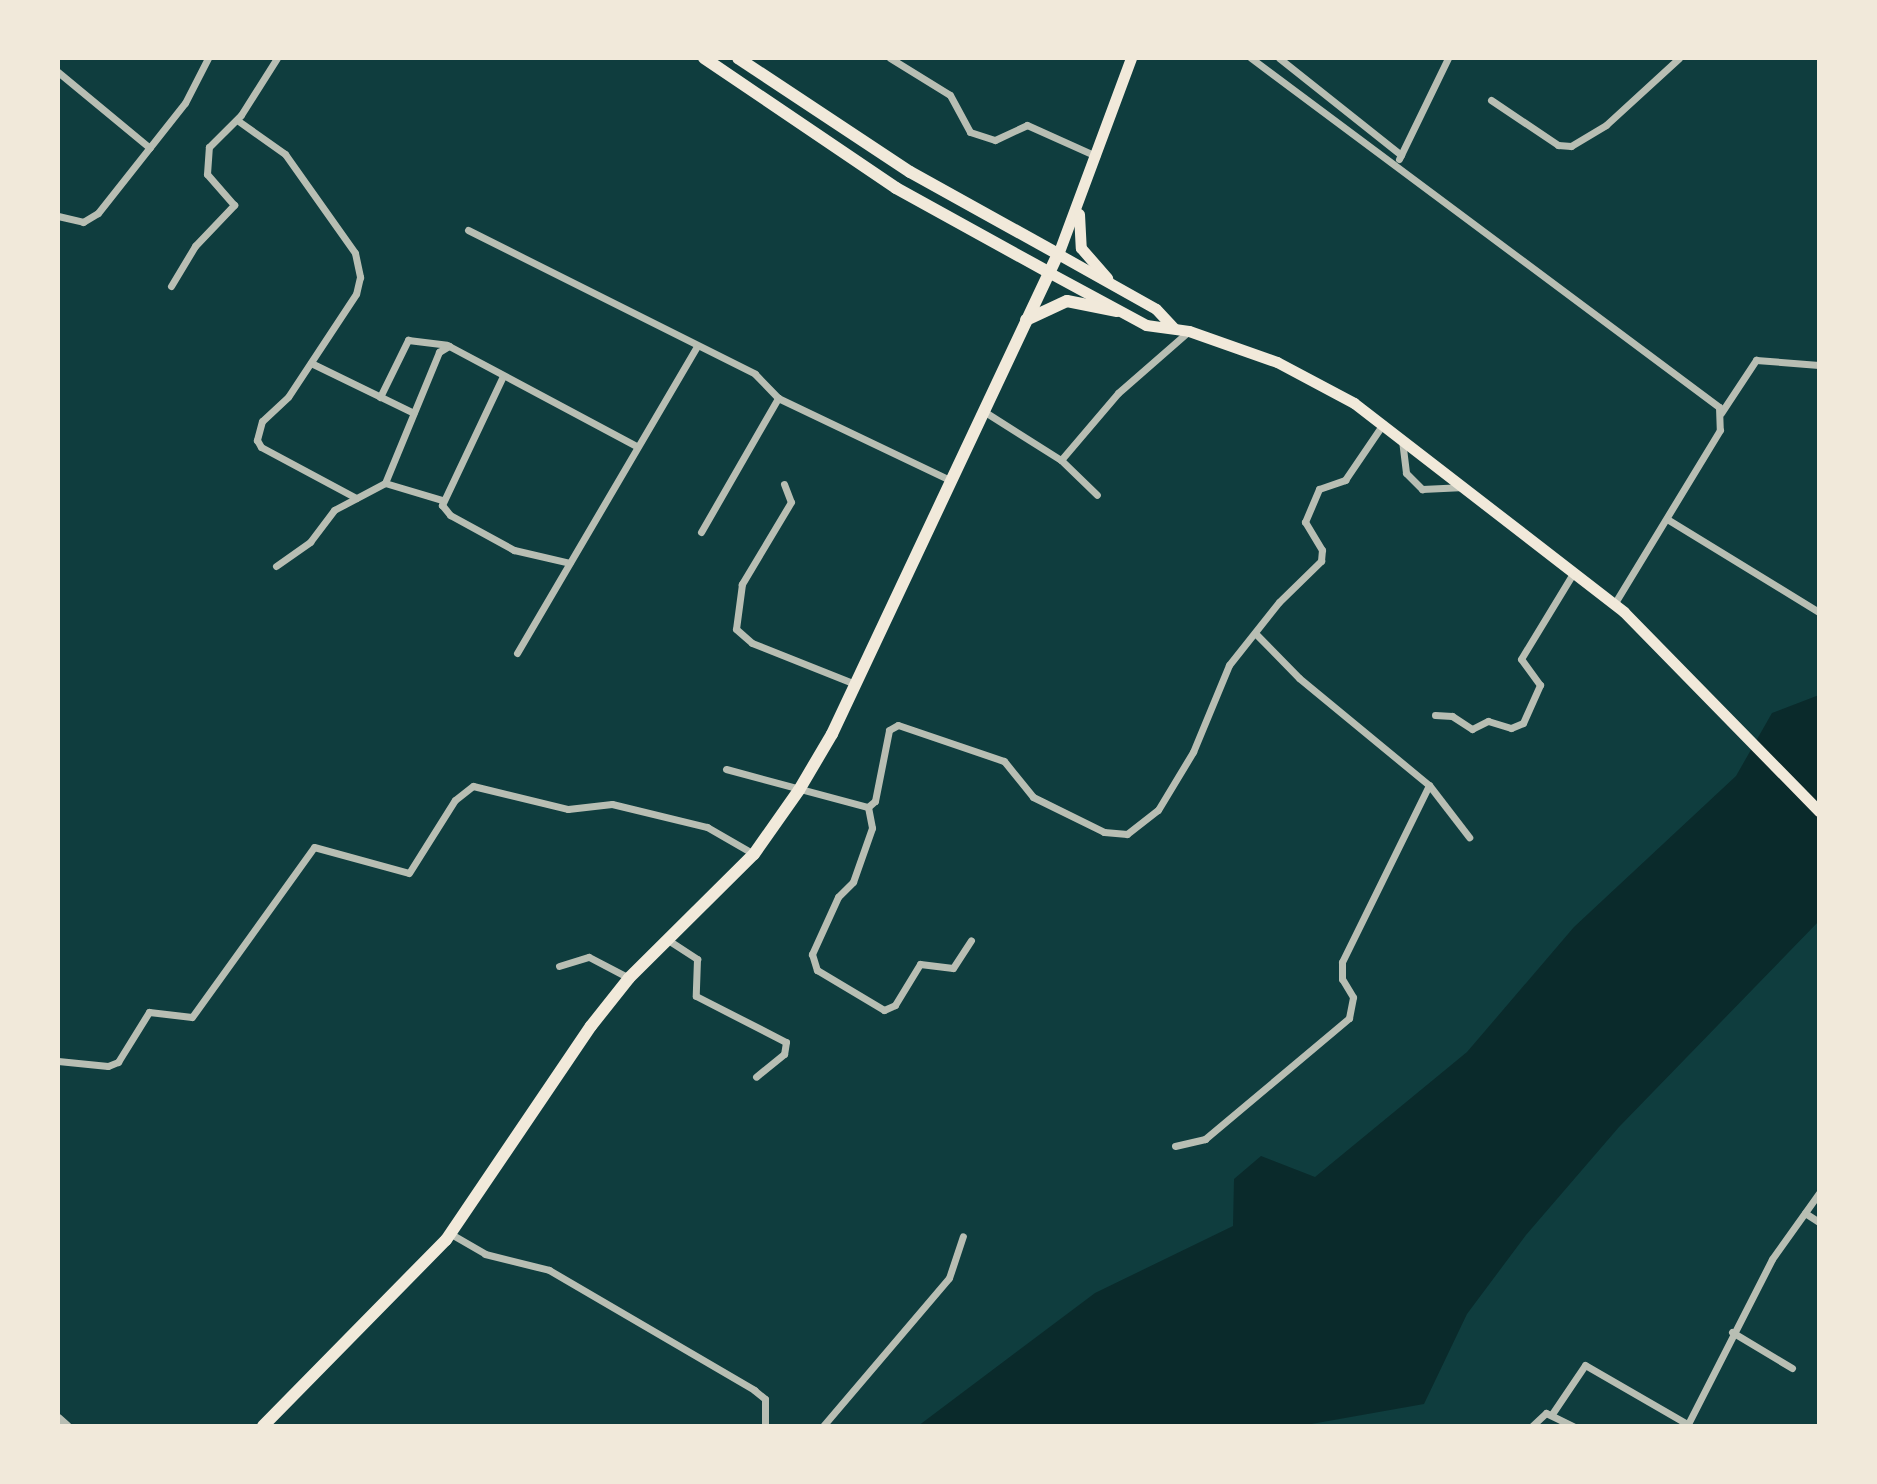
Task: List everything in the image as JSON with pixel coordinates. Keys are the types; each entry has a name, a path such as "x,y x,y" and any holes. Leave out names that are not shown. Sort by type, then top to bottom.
{"main road":[{"path":"704,58 896,188 1117,311 1146,325 1189,331 1313,379 1383,424 1614,604 1685,671 1819,811"},
{"path":"738,58 910,172 1156,309 1174,328"},
{"path":"263,1426 451,1234 544,1090 629,978 754,854 799,790 855,684 1050,273 1079,205 1131,58"},
{"path":"1079,205 1081,248 1119,290"},
{"path":"1025,321 1067,301 1117,311"}],"street":[{"path":"58,216 83,222 98,213 201,80 208,58"},
{"path":"171,286 195,246 231,211 231,197 207,174 204,157 237,120 277,58"},
{"path":"890,58 950,95 970,132 995,140 1027,125 1097,157"},
{"path":"1251,58 1712,399 1721,413"},
{"path":"1279,58 1401,155"},
{"path":"1396,164 1448,58"},
{"path":"1491,100 1558,145 1571,146 1606,125 1679,58"},
{"path":"58,72 150,148"},
{"path":"237,120 285,154 359,265 356,294 286,401 264,418 257,440 261,447 356,498"},
{"path":"468,230 755,374 778,398 952,481"},
{"path":"1061,460 1118,393 1189,331"},
{"path":"380,397 408,340 449,346 636,446"},
{"path":"276,566 310,542 334,510 385,483 439,352 449,346"},
{"path":"517,653 697,346"},
{"path":"1614,604 1720,430 1721,413 1756,360 1819,365"},
{"path":"311,363 414,413"},
{"path":"442,500 503,376"},
{"path":"701,532 778,398"},
{"path":"985,412 1061,460 1097,495"},
{"path":"868,807 875,801 889,730 898,725 1004,761 1033,797 1104,832 1127,834 1158,810 1193,752 1218,685 1255,633 1321,561 1322,550 1305,522 1319,489 1345,480 1383,424"},
{"path":"1402,438 1406,473 1422,489 1464,487"},
{"path":"385,483 442,500 450,515 514,550 570,563"},
{"path":"784,484 791,502 742,584 736,629 752,643 855,684"},
{"path":"1667,519 1819,612"},
{"path":"1435,715 1452,716 1472,729 1488,721 1511,728 1525,721 1540,685 1521,659 1574,572"},
{"path":"1255,633 1299,678 1429,785 1469,837"},
{"path":"726,769 868,807"},
{"path":"1175,1146 1205,1139 1349,1018 1353,997 1342,979 1342,962 1429,785"},
{"path":"58,1061 114,1064 149,1012 192,1017 314,847 409,873 460,794 473,786 568,809 612,804 704,826 754,854"},
{"path":"868,807 872,828 853,882 838,897 812,954 817,970 884,1010 895,1005 920,964 953,968 971,940"},
{"path":"668,940 697,959 696,996 786,1042 784,1054 756,1077"},
{"path":"559,966 589,957 629,978"},
{"path":"1552,1414 1585,1365 1687,1425 1732,1332 1819,1193"},
{"path":"1805,1213 1819,1222"},
{"path":"451,1234 485,1254 549,1270 754,1390 765,1399 765,1426"},
{"path":"823,1426 949,1278 963,1236"},
{"path":"1732,1332 1792,1368"},
{"path":"1532,1426 1540,1414 1552,1414 1573,1426"},
{"path":"58,1418 67,1426"}],"water":[{"path":"1819,695 1819,921 1619,1127 1526,1235 1467,1314 1424,1404 1300,1426 918,1426 1095,1293 1233,1226 1234,1179 1261,1156 1315,1177 1467,1052 1574,927 1736,776 1772,713"}]}
